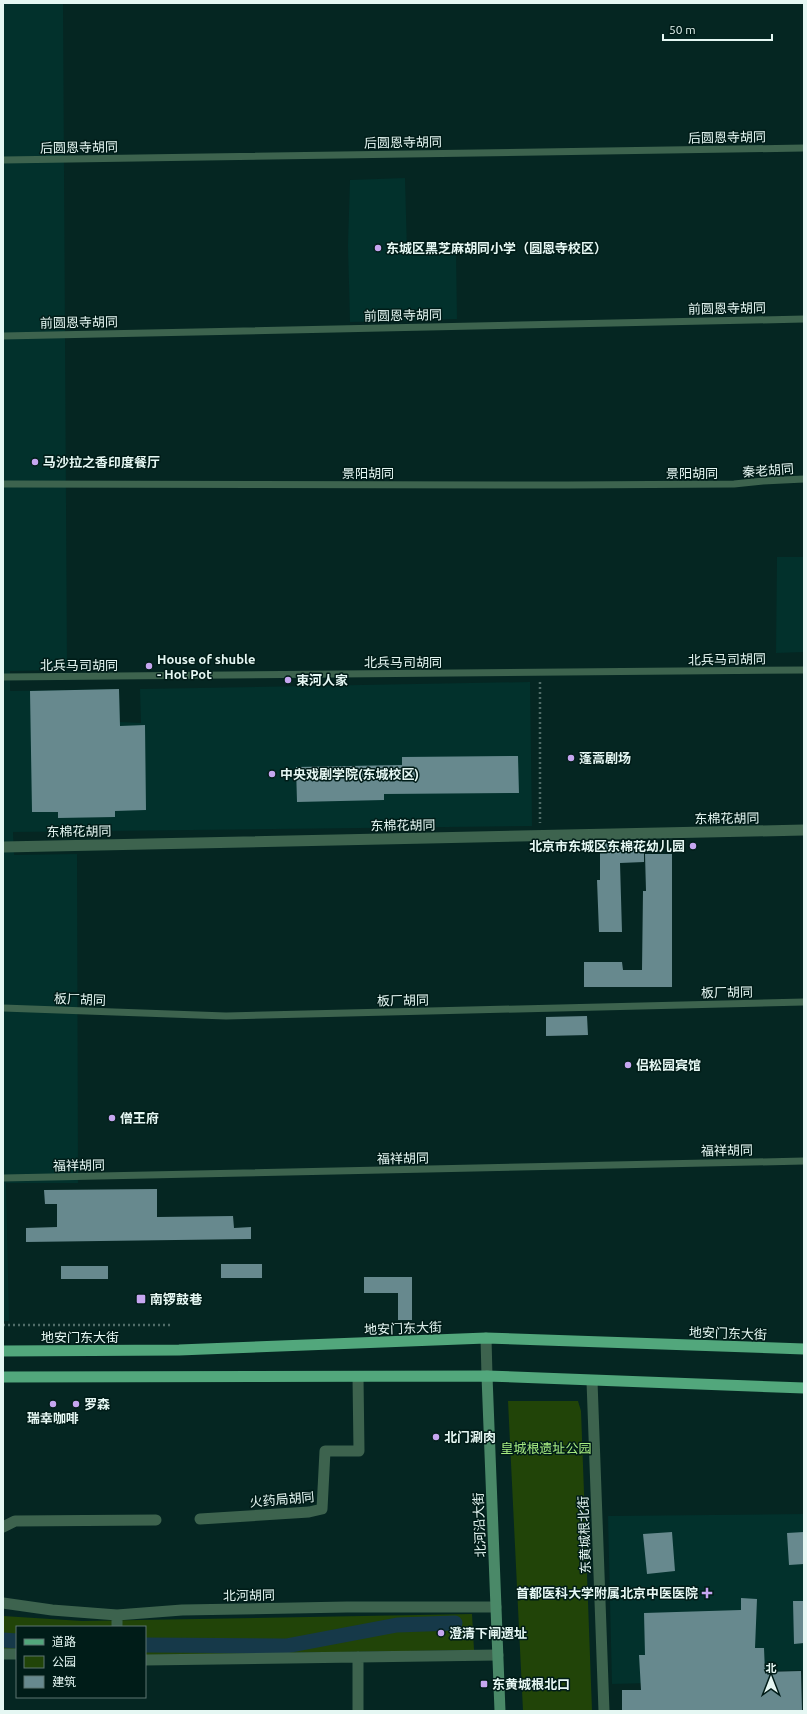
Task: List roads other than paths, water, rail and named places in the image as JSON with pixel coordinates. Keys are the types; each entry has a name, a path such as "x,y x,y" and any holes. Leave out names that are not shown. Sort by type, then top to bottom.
{"main road":[{"name":"地安门东大街","path":"3,1351 179,1350 486,1338 804,1349"},
{"path":"3,1377 487,1376 804,1388"},
{"name":"北河沿大街","path":"487,1376 500,1711"}],"street":[{"name":"东棉花胡同","path":"3,847 804,830"},
{"name":"北河沿大街","path":"486,1338 487,1376"},
{"name":"火药局胡同","path":"200,1519 309,1512 322,1509 325,1452 359,1450 358,1377"},
{"name":"东黄城根北街","path":"592,1381 604,1711"},
{"path":"3,1527 15,1521 156,1520"},
{"name":"北河胡同","path":"3,1603 52,1610 117,1614 182,1610 355,1607 496,1607"},
{"path":"117,1614 117,1626"},
{"path":"3,1654 16,1654"},
{"path":"146,1660 498,1655"},
{"path":"358,1658 358,1711"}],"lane":[{"name":"后圆恩寺胡同","path":"3,160 804,148"},
{"name":"前圆恩寺胡同","path":"3,336 804,319"},
{"name":"秦老胡同","path":"734,484 804,479"},
{"name":"景阳胡同","path":"3,484 734,484"},
{"name":"北兵马司胡同","path":"3,677 804,670"},
{"name":"板厂胡同","path":"3,1008 226,1016 804,1002"},
{"name":"福祥胡同","path":"3,1178 804,1161"}],"waterway":[{"path":"146,1645 286,1646 397,1625 455,1623"},
{"path":"3,1640 16,1641"}],"place":[{"name":"东城区黑芝麻胡同小学（圆恩寺校区）","path":"378,248"},
{"name":"马沙拉之香印度餐厅","path":"35,462"},
{"name":"House of shuble - Hot Pot","path":"149,666"},
{"name":"束河人家","path":"288,680"},
{"name":"蓬蒿剧场","path":"571,758"},
{"name":"中央戏剧学院(东城校区)","path":"272,774"},
{"name":"北京市东城区东棉花幼儿园","path":"693,846"},
{"name":"侣松园宾馆","path":"628,1065"},
{"name":"僧王府","path":"112,1118"},
{"name":"南锣鼓巷","path":"141,1299"},
{"name":"瑞幸咖啡","path":"53,1404"},
{"name":"罗森","path":"76,1404"},
{"name":"北门涮肉","path":"436,1437"},
{"name":"首都医科大学附属北京中医医院","path":"707,1593"},
{"name":"澄清下闸遗址","path":"441,1633"},
{"name":"东黄城根北口","path":"484,1684"}],"park label":[{"name":"皇城根遗址公园","path":"546,1448"}]}
